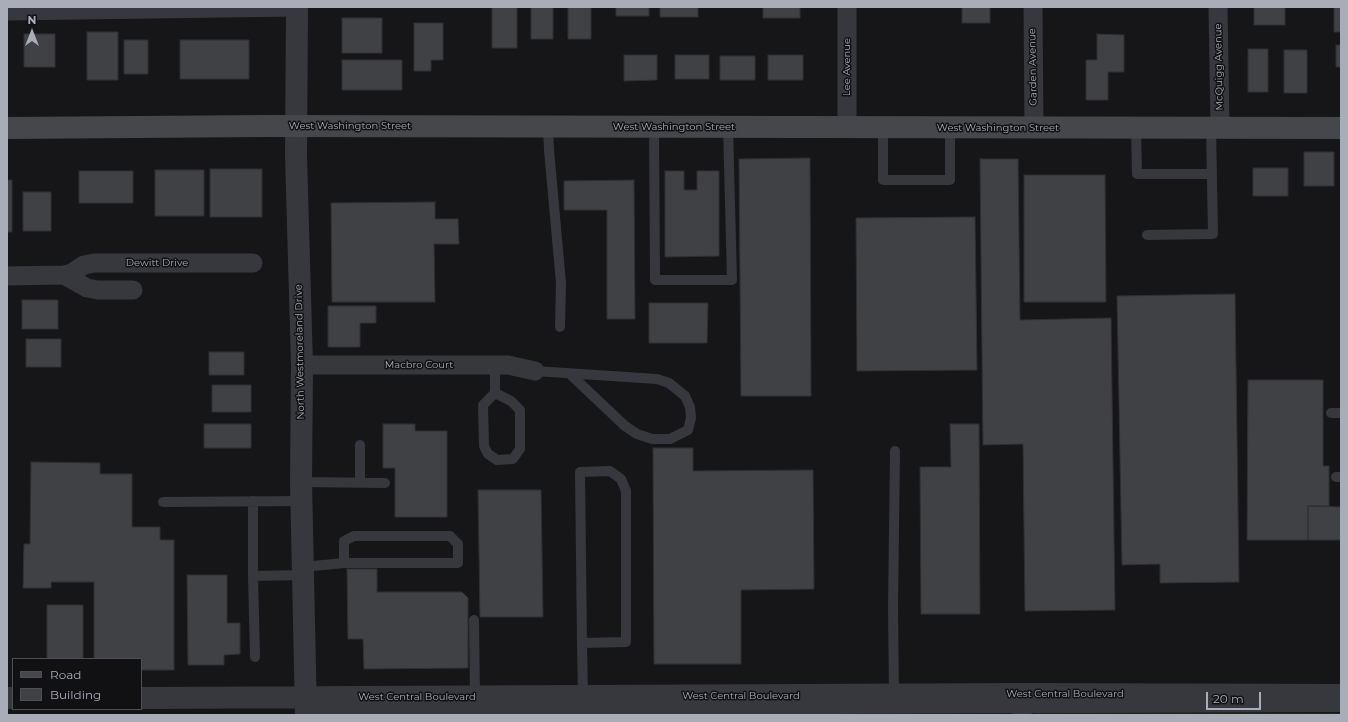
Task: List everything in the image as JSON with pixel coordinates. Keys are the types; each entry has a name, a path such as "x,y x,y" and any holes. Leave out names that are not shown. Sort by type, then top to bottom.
{"main road":[{"name":"West Washington Street","path":"7,128 296,126 1341,128"}],"street":[{"path":"7,11 297,7"},
{"name":"North Westmoreland Drive","path":"297,7 296,126 302,365 303,571 309,709"},
{"name":"Lee Avenue","path":"847,7 847,127"},
{"name":"Garden Avenue","path":"1032,7 1034,128"},
{"name":"McQuigg Avenue","path":"1215,127 1218,7"},
{"name":"Dewitt Drive","path":"7,276 64,276 72,273 84,265 94,263 253,263"},
{"name":"Dewitt Drive","path":"64,276 87,288 98,290 134,290"},
{"name":"Macbro Court","path":"302,365 508,365 535,370"},
{"name":"West Central Boulevard","path":"142,698 309,709 475,697 591,704 732,707 830,707 894,695 1022,706 1341,695"}],"lane":[{"path":"548,127 561,283 560,327"},
{"path":"654,127 655,280 732,280 728,127"},
{"path":"883,127 883,180 950,180 950,128"},
{"path":"1147,235 1213,234 1211,174 1215,127"},
{"path":"1136,128 1137,174 1211,174"},
{"path":"495,365 495,393 483,405 484,446 488,454 498,460 513,459 520,449 520,410 511,401 495,393"},
{"path":"535,370 570,374 657,379 669,383 685,396 690,407 691,418 688,430 670,439 652,439 637,434 625,426 570,374"},
{"path":"360,445 360,483"},
{"path":"894,695 893,608 895,451"},
{"path":"309,709 327,711 591,704 582,643 580,472 610,472 621,478 626,491 626,642 582,643"},
{"path":"163,502 253,501 360,483 385,483"},
{"path":"253,501 255,657"},
{"path":"253,576 303,571 344,563 458,563 458,544 450,536 354,536 344,541 344,563"},
{"path":"474,620 475,697"},
{"path":"732,707 794,712 830,707 1341,707"}],"shaded area":[{"path":"1035,713 1341,713 1341,715 1033,715"}],"building":[{"path":"492,7 517,7 517,48 492,48"},
{"path":"531,7 553,7 553,39 531,39"},
{"path":"568,7 591,7 591,39 568,39"},
{"path":"616,7 649,7 649,16 616,16"},
{"path":"660,7 698,7 698,17 660,17"},
{"path":"763,7 800,7 800,18 763,18"},
{"path":"962,7 990,7 990,23 962,23"},
{"path":"1254,7 1285,7 1285,25 1254,25"},
{"path":"1334,7 1341,7 1341,32 1334,32"},
{"path":"342,18 382,18 382,53 342,53"},
{"path":"414,23 443,23 443,60 431,60 431,71 414,71"},
{"path":"87,32 118,32 118,80 87,80"},
{"path":"24,34 55,34 55,67 24,67"},
{"path":"1097,34 1124,35 1124,72 1108,72 1108,100 1086,100 1086,60 1097,60"},
{"path":"124,40 148,40 148,74 124,74"},
{"path":"180,40 249,40 249,79 180,79"},
{"path":"1336,45 1341,45 1341,67 1336,67"},
{"path":"1248,49 1268,49 1268,92 1248,92"},
{"path":"1284,50 1307,50 1307,93 1284,93"},
{"path":"624,55 657,55 657,80 624,81"},
{"path":"675,55 709,55 709,79 675,79"},
{"path":"768,55 803,55 803,80 768,80"},
{"path":"720,56 755,56 755,80 720,80"},
{"path":"342,60 402,60 402,90 342,90"},
{"path":"1304,152 1334,152 1334,186 1304,186"},
{"path":"810,158 811,396 741,396 739,159"},
{"path":"980,159 1018,159 1020,320 1111,318 1115,610 1025,611 1023,444 983,445"},
{"path":"1253,168 1288,168 1288,196 1253,196"},
{"path":"210,169 262,169 262,217 210,217"},
{"path":"155,170 204,170 204,216 155,216"},
{"path":"79,171 133,171 133,203 79,203"},
{"path":"665,171 684,171 684,190 697,190 697,171 719,171 719,256 665,257"},
{"path":"1024,175 1105,175 1106,302 1024,302"},
{"path":"7,180 12,180 12,232 7,232"},
{"path":"634,180 635,319 607,319 607,210 564,210 564,181"},
{"path":"23,192 51,192 51,231 23,231"},
{"path":"435,202 435,219 458,219 459,244 434,244 435,302 332,302 331,203"},
{"path":"975,217 977,370 857,371 856,218"},
{"path":"1235,294 1239,582 1160,583 1160,564 1122,565 1117,296"},
{"path":"22,300 58,300 58,329 22,329"},
{"path":"649,303 708,303 707,343 649,343"},
{"path":"328,306 376,306 376,323 360,323 360,347 328,347"},
{"path":"26,339 61,339 61,367 26,367"},
{"path":"209,352 244,352 244,375 209,375"},
{"path":"1248,380 1323,380 1323,466 1329,466 1329,506 1308,506 1308,540 1247,540"},
{"path":"212,385 251,385 251,412 212,412"},
{"path":"204,424 251,424 251,448 204,448"},
{"path":"383,424 415,424 415,431 447,431 447,517 395,517 395,468 383,468"},
{"path":"950,424 979,424 980,614 921,614 920,467 951,467"},
{"path":"653,448 693,448 693,471 813,470 814,589 741,590 741,664 654,664"},
{"path":"31,462 100,463 100,474 132,474 132,527 160,527 160,540 174,540 174,670 142,670 142,658 94,658 94,582 51,582 51,588 23,588 24,544 30,544"},
{"path":"478,490 541,490 543,617 480,617"},
{"path":"1308,506 1341,507 1341,540 1308,540"},
{"path":"347,569 377,569 377,592 462,592 468,598 468,668 364,669 363,639 348,639"},
{"path":"187,575 227,575 227,623 240,623 240,654 224,655 224,665 188,665"},
{"path":"47,605 83,605 83,658 47,658"}]}
